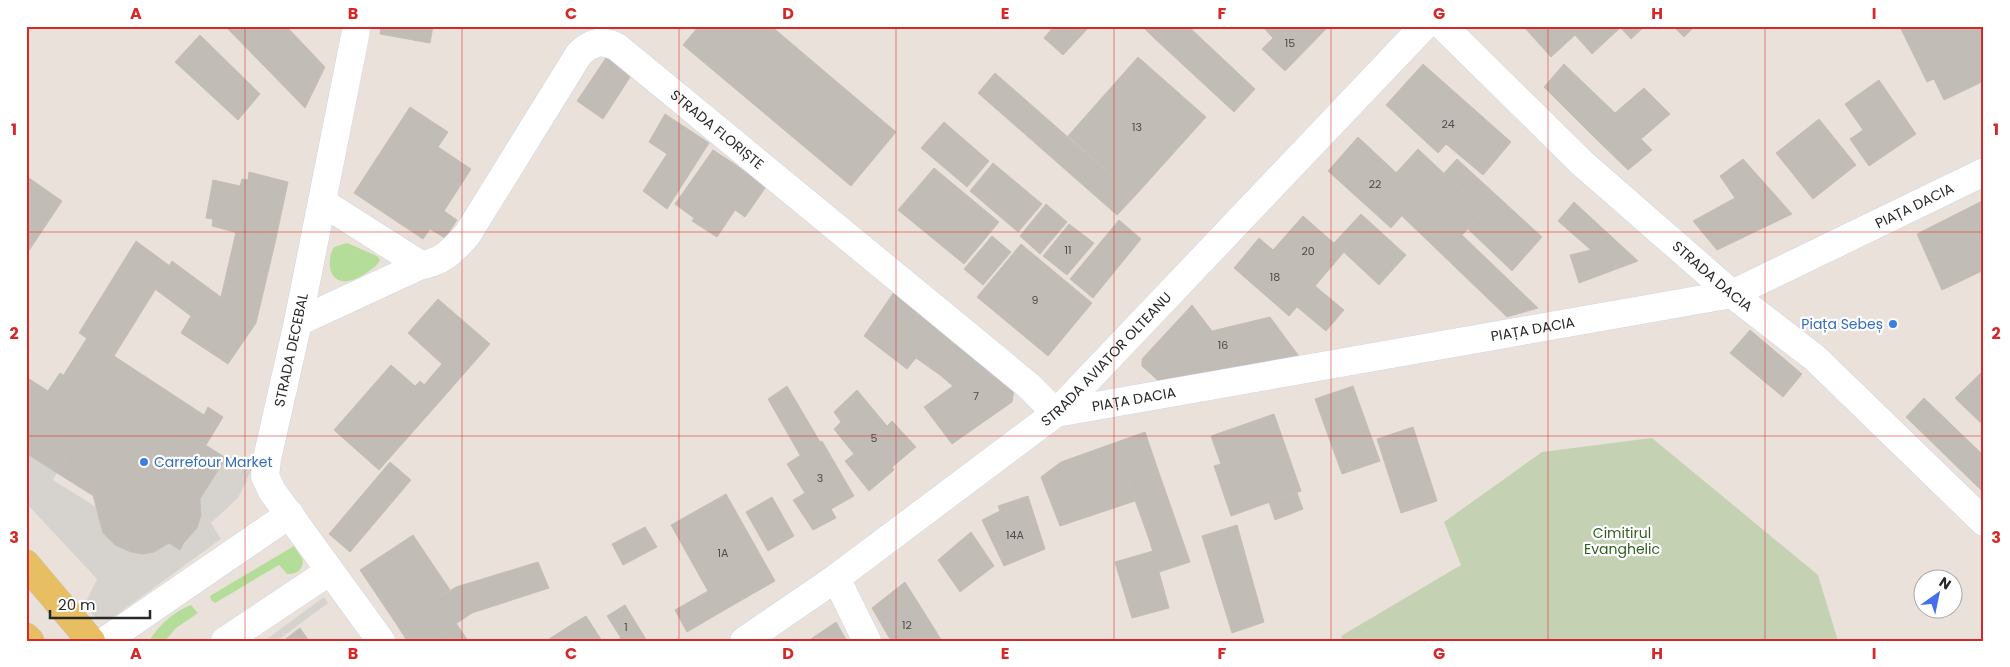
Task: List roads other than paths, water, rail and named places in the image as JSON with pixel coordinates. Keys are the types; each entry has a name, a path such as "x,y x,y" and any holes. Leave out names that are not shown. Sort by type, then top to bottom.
{"main road":[{"path":"26,564 92,641"},
{"path":"26,637 30,641"}],"street":[{"name":"STRADA DECEBAL","path":"357,26 298,322 266,459 265,476 272,491 381,641"},
{"name":"STRADA AVIATOR OLTEANU","path":"744,641 836,578 1056,413 1424,26"},
{"name":"STRADA DACIA","path":"1443,26 1582,163 1732,294 1815,358 1984,522"},
{"name":"STRADA FLORIȘTE","path":"298,322 421,265 434,264 448,255 467,235 580,54 588,45 596,42 607,42 617,47 1006,367 1056,413"},
{"name":"PIAȚA DACIA","path":"1056,413 1732,294 1984,172"},
{"path":"322,202 421,265"},
{"path":"105,641 290,514"},
{"path":"225,641 330,571"},
{"path":"836,578 867,641"}],"place":[{"name":"Piața Sebeș","path":"1893,324"},
{"name":"Carrefour Market","path":"144,462"}],"park label":[{"name":"Cimitirul Evanghelic","path":"1622,542"}]}
